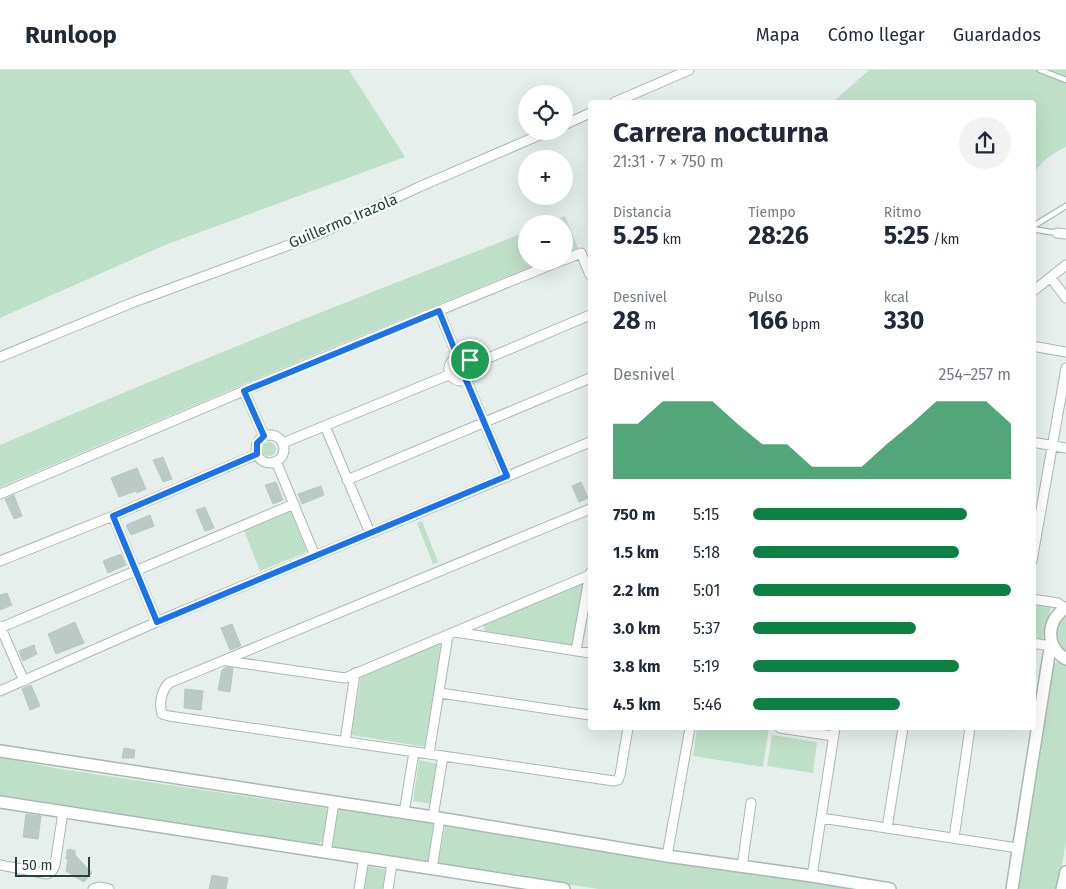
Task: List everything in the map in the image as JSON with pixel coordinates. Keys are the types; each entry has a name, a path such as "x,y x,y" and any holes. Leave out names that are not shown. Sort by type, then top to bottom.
{"street":[{"path":"620,100 690,70"},
{"path":"573,121 588,114"},
{"name":"Guillermo Irazola","path":"0,357 134,302 319,234 419,187 528,140"},
{"path":"573,256 581,253 588,270"},
{"path":"1036,289 1066,265"},
{"path":"0,494 538,270"},
{"path":"1051,278 1066,298"},
{"path":"439,311 458,358"},
{"path":"472,365 588,316"},
{"path":"1036,347 1066,352"},
{"path":"458,358 466,358 472,365 473,372 466,380 457,380 451,374 450,364 458,358"},
{"path":"1036,539 1066,368"},
{"path":"283,443 451,374"},
{"path":"347,480 588,379"},
{"path":"466,380 507,476"},
{"path":"244,391 264,436"},
{"path":"324,426 370,533"},
{"path":"264,436 276,436 283,443 284,452 282,457 276,461 265,462 257,454 257,443 264,436"},
{"path":"0,691 157,622 588,443"},
{"path":"1036,443 1066,448"},
{"path":"0,561 113,516 257,454"},
{"path":"276,461 315,556"},
{"path":"24,681 0,627 294,504"},
{"path":"588,510 170,683 164,688 161,710 162,714 614,782 618,780 620,775 628,730"},
{"path":"113,516 157,622"},
{"path":"225,660 345,678 588,575"},
{"path":"576,651 588,585"},
{"path":"1036,600 1058,603 1066,608 1060,612 1052,623 1051,644 1037,705"},
{"path":"451,633 588,653"},
{"path":"429,754 451,633"},
{"path":"1036,643 1051,644 1066,659"},
{"path":"345,742 355,674"},
{"path":"440,692 588,715"},
{"path":"667,856 690,730"},
{"path":"807,730 834,732 812,876"},
{"path":"887,828 903,730"},
{"path":"954,838 970,730"},
{"path":"1012,889 1034,730"},
{"path":"0,751 437,818 667,856 890,889"},
{"path":"404,813 414,752"},
{"path":"432,869 443,756"},
{"path":"0,802 564,889"},
{"path":"326,852 334,802"},
{"path":"742,867 751,803"},
{"path":"0,865 47,874 52,871 63,812"},
{"path":"821,818 1018,848"},
{"path":"359,889 364,858"},
{"path":"388,889 392,863"},
{"path":"1062,889 1066,872"},
{"path":"93,889 109,889"}],"lane":[{"path":"1040,70 1066,80"},
{"path":"1036,225 1066,206"},
{"path":"1036,229 1061,233"}],"green space":[{"path":"0,70 349,70 405,157 165,245 0,318"},
{"path":"869,70 1066,70 1066,147 1046,159 1036,170 1036,100 835,100"},
{"path":"518,235 518,270 523,270 304,359 0,487 0,445 394,283"},
{"path":"573,236 578,248 573,250"},
{"path":"266,442 272,442 276,449 272,456 266,456 262,452 262,446"},
{"path":"290,509 307,552 260,571 243,528"},
{"path":"422,521 438,562 433,564 417,523"},
{"path":"585,582 573,646 486,632 483,625"},
{"path":"1036,605 1051,607 1042,641 1036,640"},
{"path":"1066,613 1066,654 1056,638 1056,629"},
{"path":"442,642 426,747 351,735 361,676"},
{"path":"1060,662 1066,664 1066,841 1058,889 1016,889 1052,666"},
{"path":"697,730 769,730 763,767 693,756"},
{"path":"772,735 817,742 813,773 767,766"},
{"path":"0,757 60,769 326,808 328,813 322,841 317,845 0,795"},
{"path":"419,760 439,764 432,804 413,801"},
{"path":"338,808 435,824 428,862 332,847"},
{"path":"445,826 857,889 599,889 438,865"},
{"path":"367,866 387,870 384,889 363,889"}],"building":[{"path":"163,457 172,479 163,482 153,460"},
{"path":"137,468 146,489 119,497 111,478"},
{"path":"276,482 283,500 273,504 265,485"},
{"path":"581,482 588,498 579,502 572,486"},
{"path":"321,486 324,495 302,504 298,494"},
{"path":"14,495 22,516 14,519 5,499"},
{"path":"205,507 214,528 205,531 196,510"},
{"path":"150,515 154,526 131,535 126,525"},
{"path":"121,554 126,565 108,573 103,561"},
{"path":"7,593 12,605 0,610 0,595"},
{"path":"75,622 84,643 56,654 48,634"},
{"path":"232,624 241,646 230,650 221,628"},
{"path":"34,645 37,654 23,661 19,651"},
{"path":"226,667 233,668 230,692 218,690 222,670"},
{"path":"31,685 40,706 30,710 22,689"},
{"path":"185,689 203,691 201,710 184,708"},
{"path":"124,748 135,750 134,758 122,758"},
{"path":"26,814 41,816 38,839 23,837"},
{"path":"67,850 75,851 75,855 92,873 84,882 66,871"},
{"path":"212,875 228,878 226,889 209,889"}],"route":[{"path":"439,311 458,358 462,357 470,360 473,372 466,380 507,476 157,622 113,516 257,454 257,443 264,436 244,391 296,368 439,311"}]}
